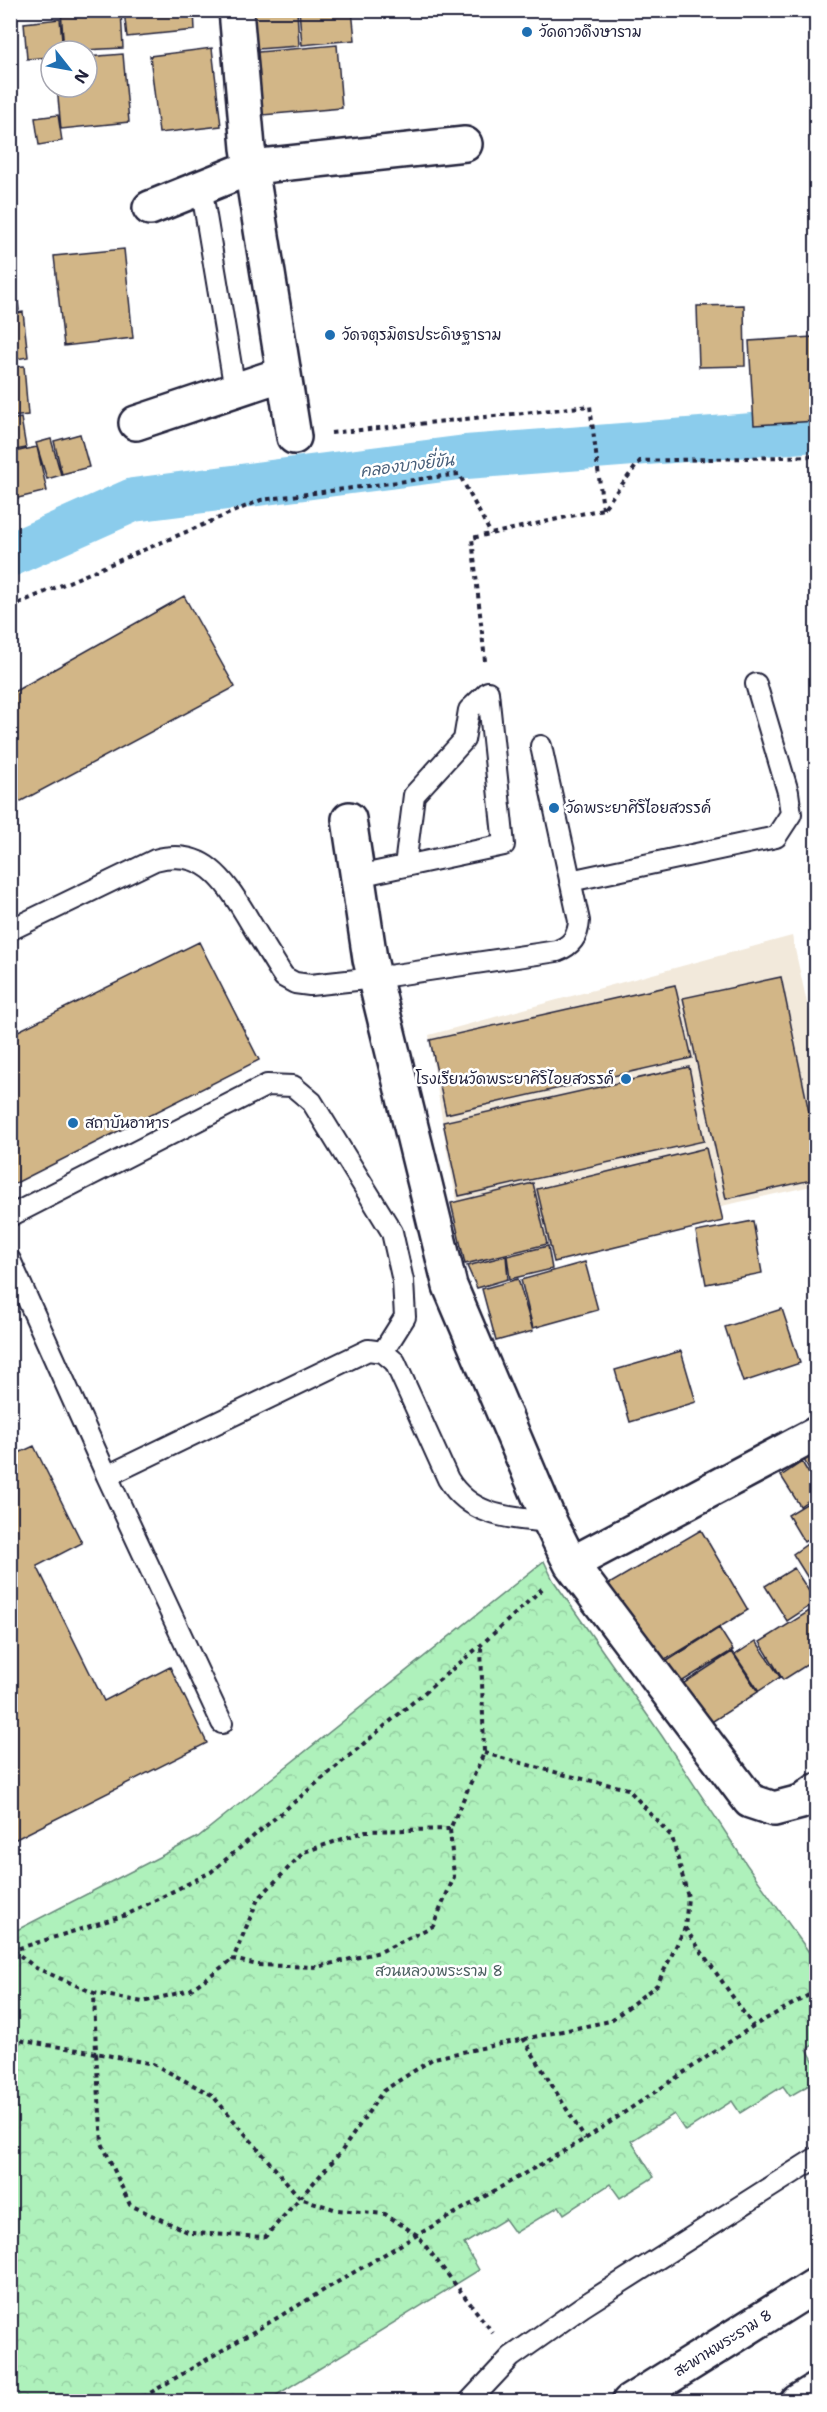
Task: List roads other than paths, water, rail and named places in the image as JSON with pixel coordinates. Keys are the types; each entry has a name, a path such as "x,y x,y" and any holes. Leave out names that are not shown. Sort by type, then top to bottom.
{"street":[{"path":"236,10 252,167 294,437"},
{"path":"150,208 252,167 465,144"},
{"path":"136,423 283,374"},
{"path":"349,819 375,978 450,1286 550,1522 571,1564 750,1801 774,1809 801,1802 816,1791"},
{"path":"571,1564 816,1434"},
{"name":"สะพานพระราม 8","path":"628,2402 816,2285"},
{"path":"797,2402 816,2390"}],"lane":[{"path":"201,186 235,390"},
{"path":"570,881 776,837 791,814 788,792 756,684"},
{"path":"358,876 504,845 488,692 469,710 464,740 414,795 405,866"},
{"path":"10,930 155,860 172,855 205,866 223,879 280,971 289,980 310,985 375,978 557,951 568,947 579,932 579,921 541,746"},
{"path":"10,1216 267,1085 293,1086 312,1102 392,1232 403,1281 405,1317 383,1352"},
{"path":"10,1260 222,1723"},
{"path":"107,1476 368,1350 383,1352 395,1362 448,1479 460,1495 476,1509 487,1513 505,1518 550,1522"},
{"path":"469,2402 511,2357 582,2307 816,2158"}],"waterway":[{"name":"คลองบางยี่ขัน","path":"10,555 133,500 466,457 816,430"}],"place":[{"name":"วัดดาวดึงษาราม","path":"527,32"},
{"name":"วัดจตุรมิตรประดิษฐาราม","path":"330,335"},
{"name":"วัดพระยาศิริไอยสวรรค์","path":"554,808"},
{"name":"โรงเรียนวัดพระยาศิริไอยสวรรค์","path":"626,1079"},
{"name":"สถาบันอาหาร","path":"73,1123"}],"park label":[{"name":"สวนหลวงพระราม 8","path":"439,1971"}]}
